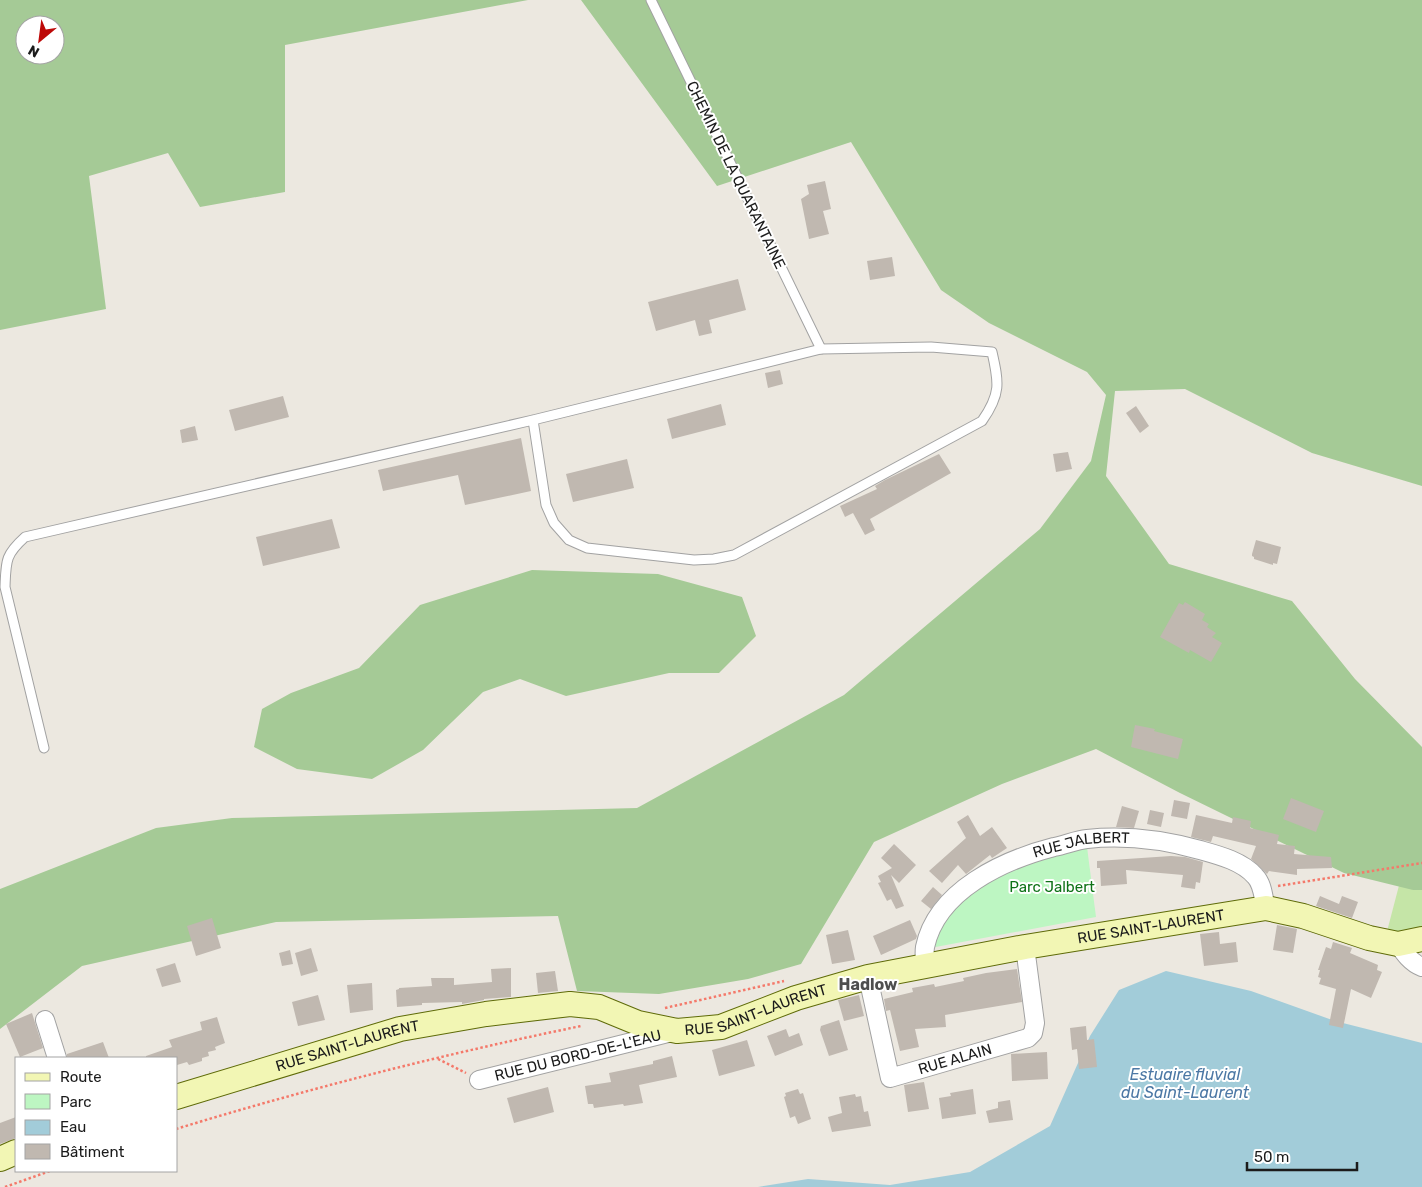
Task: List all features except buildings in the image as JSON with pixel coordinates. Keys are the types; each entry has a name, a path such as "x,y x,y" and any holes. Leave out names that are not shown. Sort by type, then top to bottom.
{"street":[{"name":"RUE JALBERT","path":"925,966 925,949 928,936 939,917 956,896 978,878 1005,863 1086,839 1121,837 1186,846 1214,854 1248,869 1256,877 1262,888 1266,908"},
{"name":"RUE SAINT-LAURENT","path":"178,1096 400,1029 541,1006 585,1004 626,1016 638,1023 677,1031 726,1026 796,998 868,977 1025,947 1266,908 1303,916 1369,938 1398,944 1422,939"},
{"path":"1398,944 1406,955 1422,967"},
{"name":"RUE ALAIN","path":"868,977 890,1078 1028,1038 1033,1033 1035,1023 1025,947"},
{"path":"45,1020 56,1057"},
{"name":"RUE DU BORD-DE-L'EAU","path":"479,1080 677,1031"},
{"path":"0,1159 15,1152"}],"lane":[{"name":"CHEMIN DE LA QUARANTAINE","path":"651,0 821,349"},
{"path":"44,748 5,587 6,563 12,549 24,537 533,420 821,349 931,347 992,352 998,380 990,410 982,421 959,436 734,555 714,559 694,560 587,548 569,540 554,522 546,505 533,420"}],"path":[{"path":"436,1058 479,1080"},
{"path":"5,1187 47,1172"}],"green space":[{"path":"0,0 528,0 285,45 285,192 200,207 168,153 89,176 106,309 0,330"},
{"path":"581,0 1422,0 1422,486 1312,453 1185,389 1115,391 1106,476 1169,564 1292,601 1355,679 1422,747 1422,890 1413,890 1344,873 1180,793 1096,749 1002,784 874,842 801,964 748,979 659,994 577,991 558,916 276,922 82,966 0,1029 0,889 156,828 232,818 637,808 844,695 1040,529 1091,461 1106,395 1087,372 989,323 941,290 851,142 717,186"},
{"path":"532,570 658,574 742,597 756,636 719,673 669,673 566,696 520,679 483,692 423,750 372,779 297,769 254,747 262,709 291,693 359,668 420,605"},
{"name":"Parc Jalbert","path":"1086,839 1096,917 925,949 928,937 979,878"},
{"path":"1402,874 1413,890 1422,890 1422,933 1385,939"}],"water":[{"name":"Estuaire fluvial du Saint-Laurent","path":"1166,971 1251,991 1335,1021 1422,1043 1422,1187 758,1187 808,1179 890,1185 970,1172 1050,1126 1090,1036 1119,990"}],"district":[{"name":"Hadlow","path":"868,984"}]}
